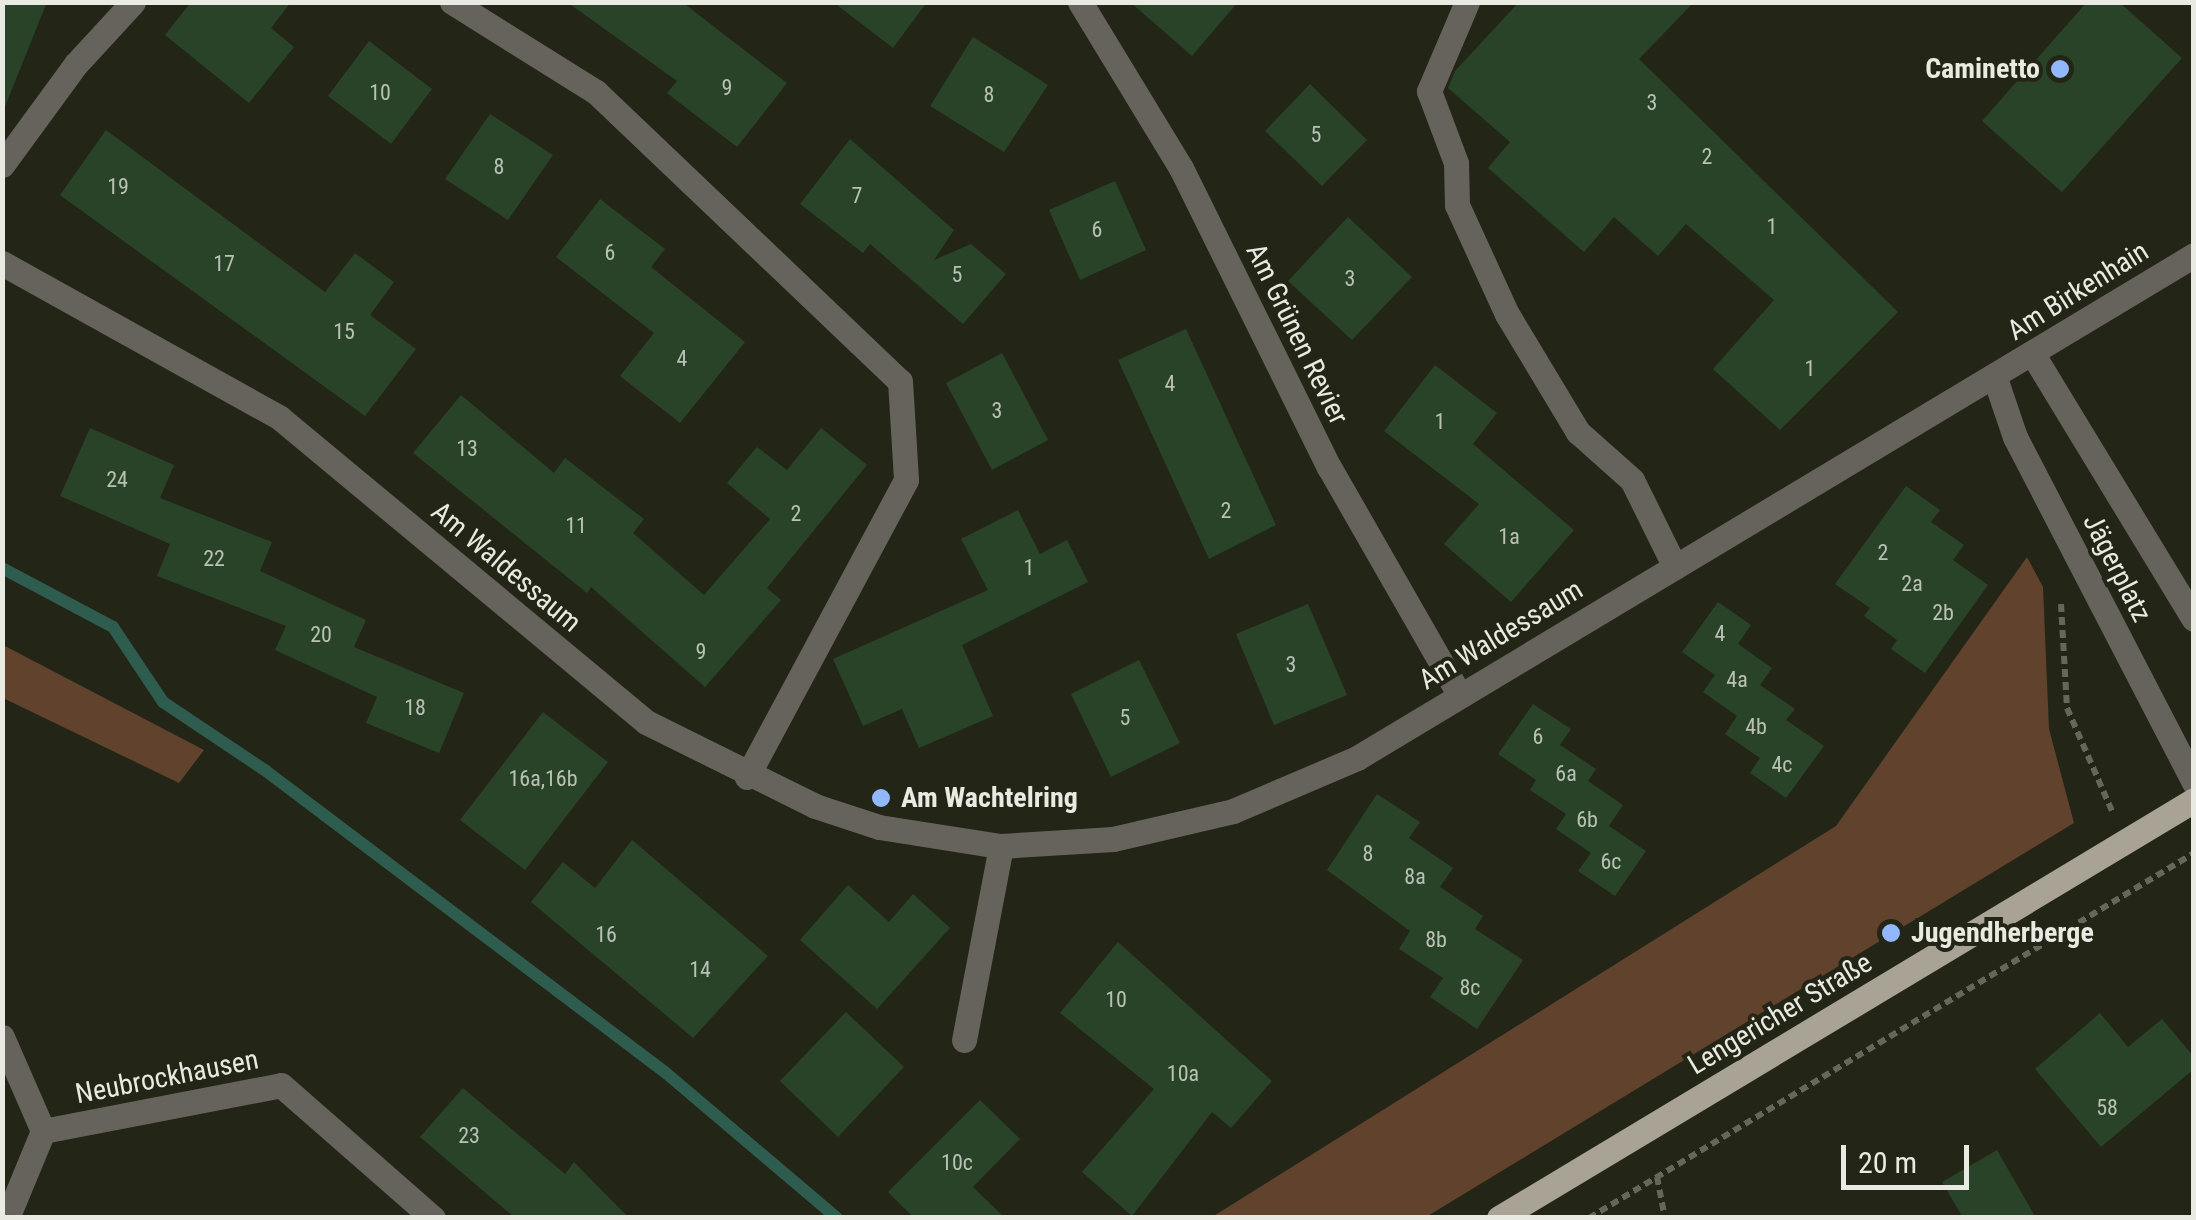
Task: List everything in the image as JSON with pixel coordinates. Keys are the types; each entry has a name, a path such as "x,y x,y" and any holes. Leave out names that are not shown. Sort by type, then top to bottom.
{"main road":[{"name":"Lengericher Straße","path":"1500,1218 2194,800"}],"street":[{"path":"2,165 76,64 133,2"},
{"path":"452,2 596,92 900,381 906,480 747,777"},
{"name":"Am Grünen Revier","path":"1080,2 1181,168 1329,467 1459,694"},
{"path":"1467,2 1430,91 1456,163 1457,205 1507,314 1578,432 1632,480 1675,567"},
{"name":"Am Birkenhain","path":"1995,378 2194,255"},
{"name":"Am Waldessaum","path":"2,264 280,418 646,722 747,777 878,827 1001,846 1112,839 1234,811 1356,758 1995,378"},
{"name":"Jägerplatz","path":"2032,353 2194,619"},
{"name":"Jägerplatz","path":"1995,378 2015,438 2194,783"},
{"path":"964,1040 1001,846"},
{"name":"Neubrockhausen","path":"2,1037 43,1132 7,1218"},
{"name":"Neubrockhausen","path":"43,1132 282,1085 433,1218"}],"path":[{"path":"2061,594 2066,708 2096,786 2154,876"},
{"path":"1589,1218 2194,852"},
{"path":"1657,1178 1665,1218"}],"shaded area":[{"path":"2027,557 2043,587 2049,729 2074,823 1426,1217 1212,1217 1836,826"},
{"path":"2,645 204,750 179,783 3,698"}],"building":[{"path":"2,2 47,2 4,109 2,109"},
{"path":"191,2 291,2 271,28 294,47 249,103 165,35"},
{"path":"567,2 682,2 787,83 737,147 667,93 677,81"},
{"path":"833,2 927,2 893,48"},
{"path":"1130,2 1238,2 1192,56"},
{"path":"1519,2 1694,2 1639,59 1898,312 1780,430 1713,369 1774,300 1686,224 1658,256 1614,217 1584,252 1488,168 1510,142 1448,88 1455,71"},
{"path":"2087,2 2119,2 2182,58 2062,192 1982,121"},
{"path":"973,37 1048,85 1004,152 930,106"},
{"path":"369,41 432,89 391,144 328,96"},
{"path":"1310,84 1367,140 1322,186 1265,131"},
{"path":"490,114 553,155 508,220 445,179"},
{"path":"106,130 325,292 355,253 394,282 370,315 416,349 365,416 60,195"},
{"path":"850,139 954,230 934,260 971,244 1006,274 963,324 870,244 863,253 800,204"},
{"path":"1115,181 1146,250 1080,280 1049,210"},
{"path":"600,199 665,249 651,267 745,342 680,423 620,376 654,333 556,257"},
{"path":"1348,217 1412,277 1352,340 1288,281"},
{"path":"1186,329 1276,525 1209,559 1118,360"},
{"path":"1002,353 1048,440 992,470 946,383"},
{"path":"1435,365 1497,413 1473,444 1574,530 1511,602 1444,544 1479,504 1384,431"},
{"path":"461,395 554,473 565,458 644,519 633,533 704,595 770,519 727,483 757,447 787,470 821,428 867,465 767,588 781,600 705,687 591,587 587,593 413,453"},
{"path":"90,428 174,465 160,498 272,542 260,571 366,620 354,647 464,693 439,753 366,723 377,697 275,650 286,626 157,576 170,544 60,496"},
{"path":"1906,486 1940,510 1931,522 1964,545 1953,560 1988,585 1925,673 1891,649 1897,640 1864,616 1870,608 1835,584"},
{"path":"1018,510 1040,554 1067,540 1088,582 962,645 993,716 919,748 902,709 863,726 833,659 988,590 961,539"},
{"path":"1718,602 1751,625 1738,644 1772,668 1760,685 1795,709 1786,720 1824,746 1786,798 1750,773 1760,758 1725,734 1737,716 1703,692 1715,675 1682,652"},
{"path":"1308,604 1347,695 1274,725 1236,634"},
{"path":"1139,660 1180,743 1111,777 1071,694"},
{"path":"1533,704 1571,729 1560,745 1596,769 1588,781 1623,805 1609,826 1646,851 1615,896 1578,871 1591,853 1556,829 1566,814 1530,790 1536,780 1498,754"},
{"path":"543,712 608,762 525,870 460,820"},
{"path":"1377,794 1420,822 1409,838 1453,868 1440,887 1483,916 1475,929 1523,960 1477,1029 1430,997 1443,978 1399,949 1410,931 1327,870"},
{"path":"632,840 768,956 693,1038 531,902 563,862 595,888"},
{"path":"848,885 889,922 913,894 950,928 877,1009 800,940"},
{"path":"1118,942 1272,1081 1231,1128 1212,1112 1132,1216 1082,1172 1154,1089 1060,1013"},
{"path":"846,1012 904,1067 838,1137 780,1081"},
{"path":"2100,1013 2128,1047 2162,1019 2194,1057 2194,1069 2101,1147 2035,1069"},
{"path":"463,1088 565,1174 574,1162 629,1218 515,1218 420,1137"},
{"path":"980,1100 1020,1139 973,1187 1005,1218 914,1218 888,1192"},
{"path":"1997,1150 2036,1218 1963,1218 1942,1182"}],"waterway":[{"path":"2,568 113,627 163,702 266,771 666,1073 837,1218"}],"place":[{"name":"Caminetto","path":"2060,69"},
{"name":"Am Wachtelring","path":"881,798"},
{"name":"Jugendherberge","path":"1891,933"}]}
